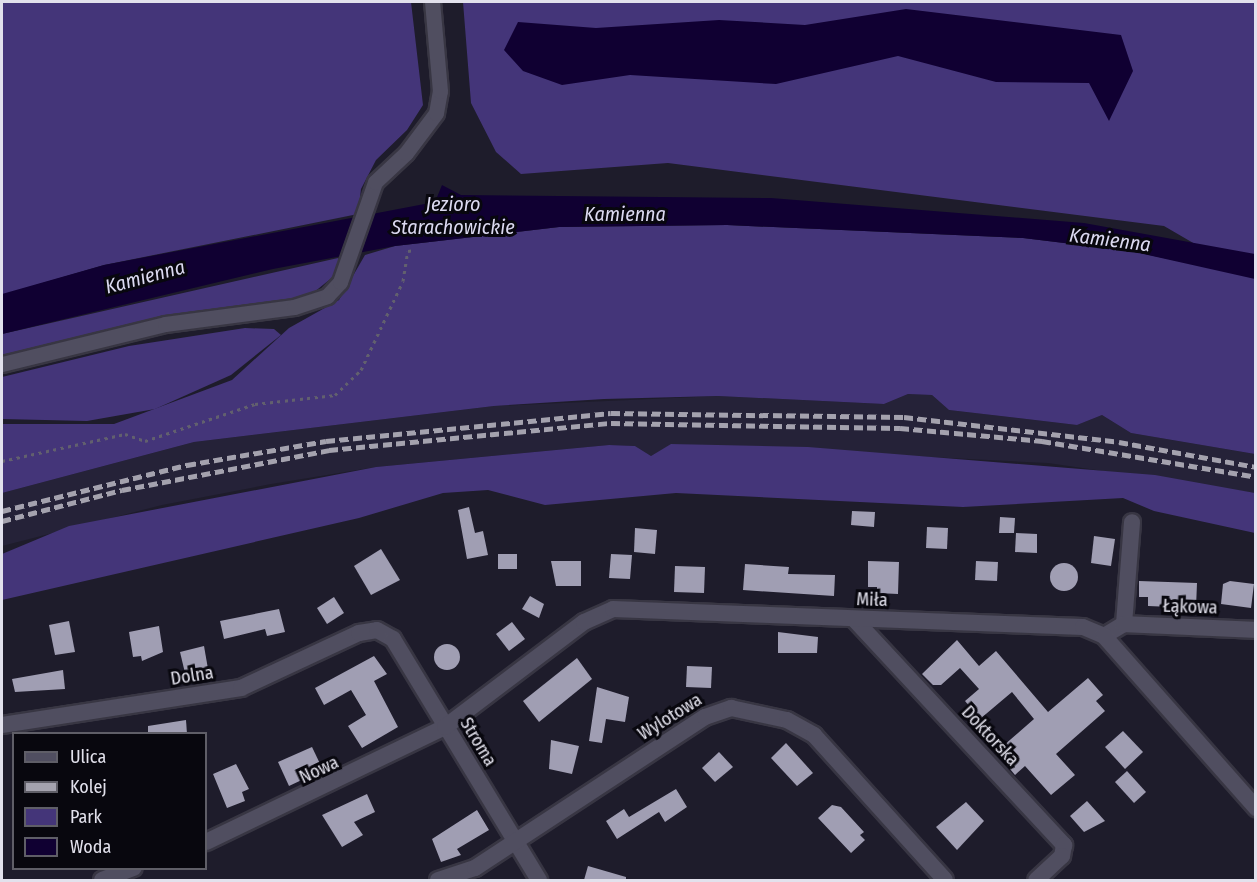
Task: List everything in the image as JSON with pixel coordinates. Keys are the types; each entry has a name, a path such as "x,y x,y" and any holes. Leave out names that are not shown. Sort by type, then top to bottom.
{"street":[{"path":"2,364 165,324 294,307 327,296 348,262 375,182 406,153 436,113 441,91 432,2"},
{"path":"1104,636 1124,624 1132,522"},
{"name":"Miła","path":"445,727 606,610 1080,626 1104,636 1256,808"},
{"name":"Doktorska","path":"854,619 1064,845 1062,856 1036,880"},
{"name":"Łąkowa","path":"1124,624 1256,630"},
{"name":"Stroma","path":"377,630 393,639 539,880"},
{"name":"Dolna","path":"2,725 246,687 358,633 377,630"},
{"name":"Wylotowa","path":"438,880 476,868 516,844 705,717 731,708 787,720 814,735 945,880"},
{"name":"Nowa","path":"207,842 445,727"},
{"path":"102,880 129,870"}],"path":[{"path":"2,461 126,434 145,441 255,404 335,395 361,370 403,281 408,251 415,250"}],"shaded area":[{"path":"908,394 932,395 949,410 1077,425 1102,415 1131,433 1255,454 1255,493 1048,463 672,444 651,456 635,446 609,445 376,467 271,484 162,505 2,546 2,493 194,442 494,406 718,396 884,404"}],"green space":[{"path":"2,2 411,2 423,105 407,130 376,160 361,189 358,214 104,265 2,295"},
{"path":"463,2 1255,2 1255,454 1131,433 1102,415 1077,425 949,410 932,395 908,394 884,404 718,396 604,399 494,406 194,442 2,493 2,424 114,424 232,380 289,328 339,300 365,255 395,246 559,227 727,225 1023,238 1130,251 1250,276 1164,226 668,163 521,174 496,152 471,103"},
{"path":"338,258 343,265 339,272 308,297 170,315 2,355 2,334"},
{"path":"245,328 274,329 281,335 231,375 155,409 87,421 2,419 2,377 129,346"},
{"path":"671,444 808,447 1155,475 1255,493 1255,533 1154,511 1123,498 963,507 676,493 545,505 488,490 443,493 359,518 2,600 2,554 69,526 376,467 609,445 635,446 651,456"}],"water":[{"path":"906,9 1121,35 1133,71 1109,121 1089,83 996,82 898,56 776,84 630,75 562,85 523,71 504,50 518,22 596,28 719,20 805,25"},
{"name":"Jezioro Starachowickie","path":"442,185 461,195 771,198 1084,223 1255,254 1255,279 1130,251 1023,238 727,225 559,227 395,246 273,269 2,334 2,294 104,265 435,202"}],"building":[{"path":"469,507 475,533 483,531 488,555 467,559 458,510"},
{"path":"852,511 875,512 874,527 851,525"},
{"path":"1000,517 1015,518 1014,533 999,533"},
{"path":"927,527 948,528 947,549 926,548"},
{"path":"635,528 657,530 655,554 634,552"},
{"path":"1016,533 1037,534 1037,553 1015,552"},
{"path":"1094,536 1115,539 1111,566 1091,563"},
{"path":"381,549 400,580 371,595 354,566"},
{"path":"498,554 517,554 517,569 498,569"},
{"path":"611,554 632,555 630,579 609,578"},
{"path":"551,561 581,561 581,586 556,586"},
{"path":"868,561 899,562 898,594 877,593 877,587 868,587"},
{"path":"976,561 998,562 997,581 975,580"},
{"path":"1064,563 1074,567 1078,577 1074,587 1064,591 1054,587 1050,577 1054,567"},
{"path":"745,564 789,567 788,574 835,575 834,596 743,590"},
{"path":"675,566 705,567 704,593 674,592"},
{"path":"1139,581 1197,583 1196,608 1148,606 1148,597 1139,597"},
{"path":"1230,581 1254,584 1251,608 1221,604 1223,584"},
{"path":"530,596 544,604 539,618 522,609"},
{"path":"334,597 344,613 327,624 317,608"},
{"path":"279,609 285,632 267,636 265,629 224,639 220,621"},
{"path":"69,621 75,652 55,655 49,625"},
{"path":"512,622 525,639 509,651 496,634"},
{"path":"159,626 163,652 142,661 141,656 133,657 129,632"},
{"path":"778,632 818,637 817,653 778,653"},
{"path":"957,640 979,666 996,651 1048,712 1088,678 1103,695 1096,701 1105,711 1056,754 1075,775 1051,795 1025,766 1015,775 996,752 1034,719 1012,692 980,719 965,701 979,689 960,668 941,685 933,685 922,674"},
{"path":"447,644 457,647 460,657 457,667 447,670 437,667 434,657 437,647"},
{"path":"204,646 208,669 185,673 180,652"},
{"path":"374,656 387,674 374,681 398,727 362,748 348,726 366,715 351,690 324,705 315,688"},
{"path":"577,658 592,679 539,722 523,701"},
{"path":"687,666 712,667 711,688 686,687"},
{"path":"63,670 65,689 15,692 12,679"},
{"path":"597,687 629,697 625,722 606,719 602,743 589,741"},
{"path":"186,720 187,732 148,732 148,726"},
{"path":"1123,731 1143,752 1125,769 1105,747"},
{"path":"551,740 579,746 572,774 549,769"},
{"path":"786,743 813,773 797,786 771,758"},
{"path":"312,747 323,770 289,786 278,762"},
{"path":"719,752 733,767 715,782 702,768"},
{"path":"236,764 249,789 242,792 245,801 227,808 213,774"},
{"path":"1127,771 1146,792 1134,803 1115,782"},
{"path":"676,789 687,807 665,822 659,812 617,839 606,821 624,809 629,817"},
{"path":"367,794 375,812 354,822 363,835 342,847 322,815"},
{"path":"1087,801 1105,821 1084,832 1070,816"},
{"path":"966,802 984,821 957,850 936,827"},
{"path":"832,805 841,807 864,832 860,835 865,840 851,853 818,818"},
{"path":"477,810 489,830 457,849 461,855 441,862 432,839"},
{"path":"588,866 626,877 626,880 584,880"}],"railway":[{"path":"2,511 187,465 326,441 611,413 904,417 1119,442 1256,467"},
{"path":"2,521 122,490 329,450 611,423 900,428 1042,441 1256,477"}],"water label":[{"name":"Kamienna","path":"625,214"},
{"name":"Kamienna","path":"1110,240"},
{"name":"Kamienna","path":"145,277"}]}
